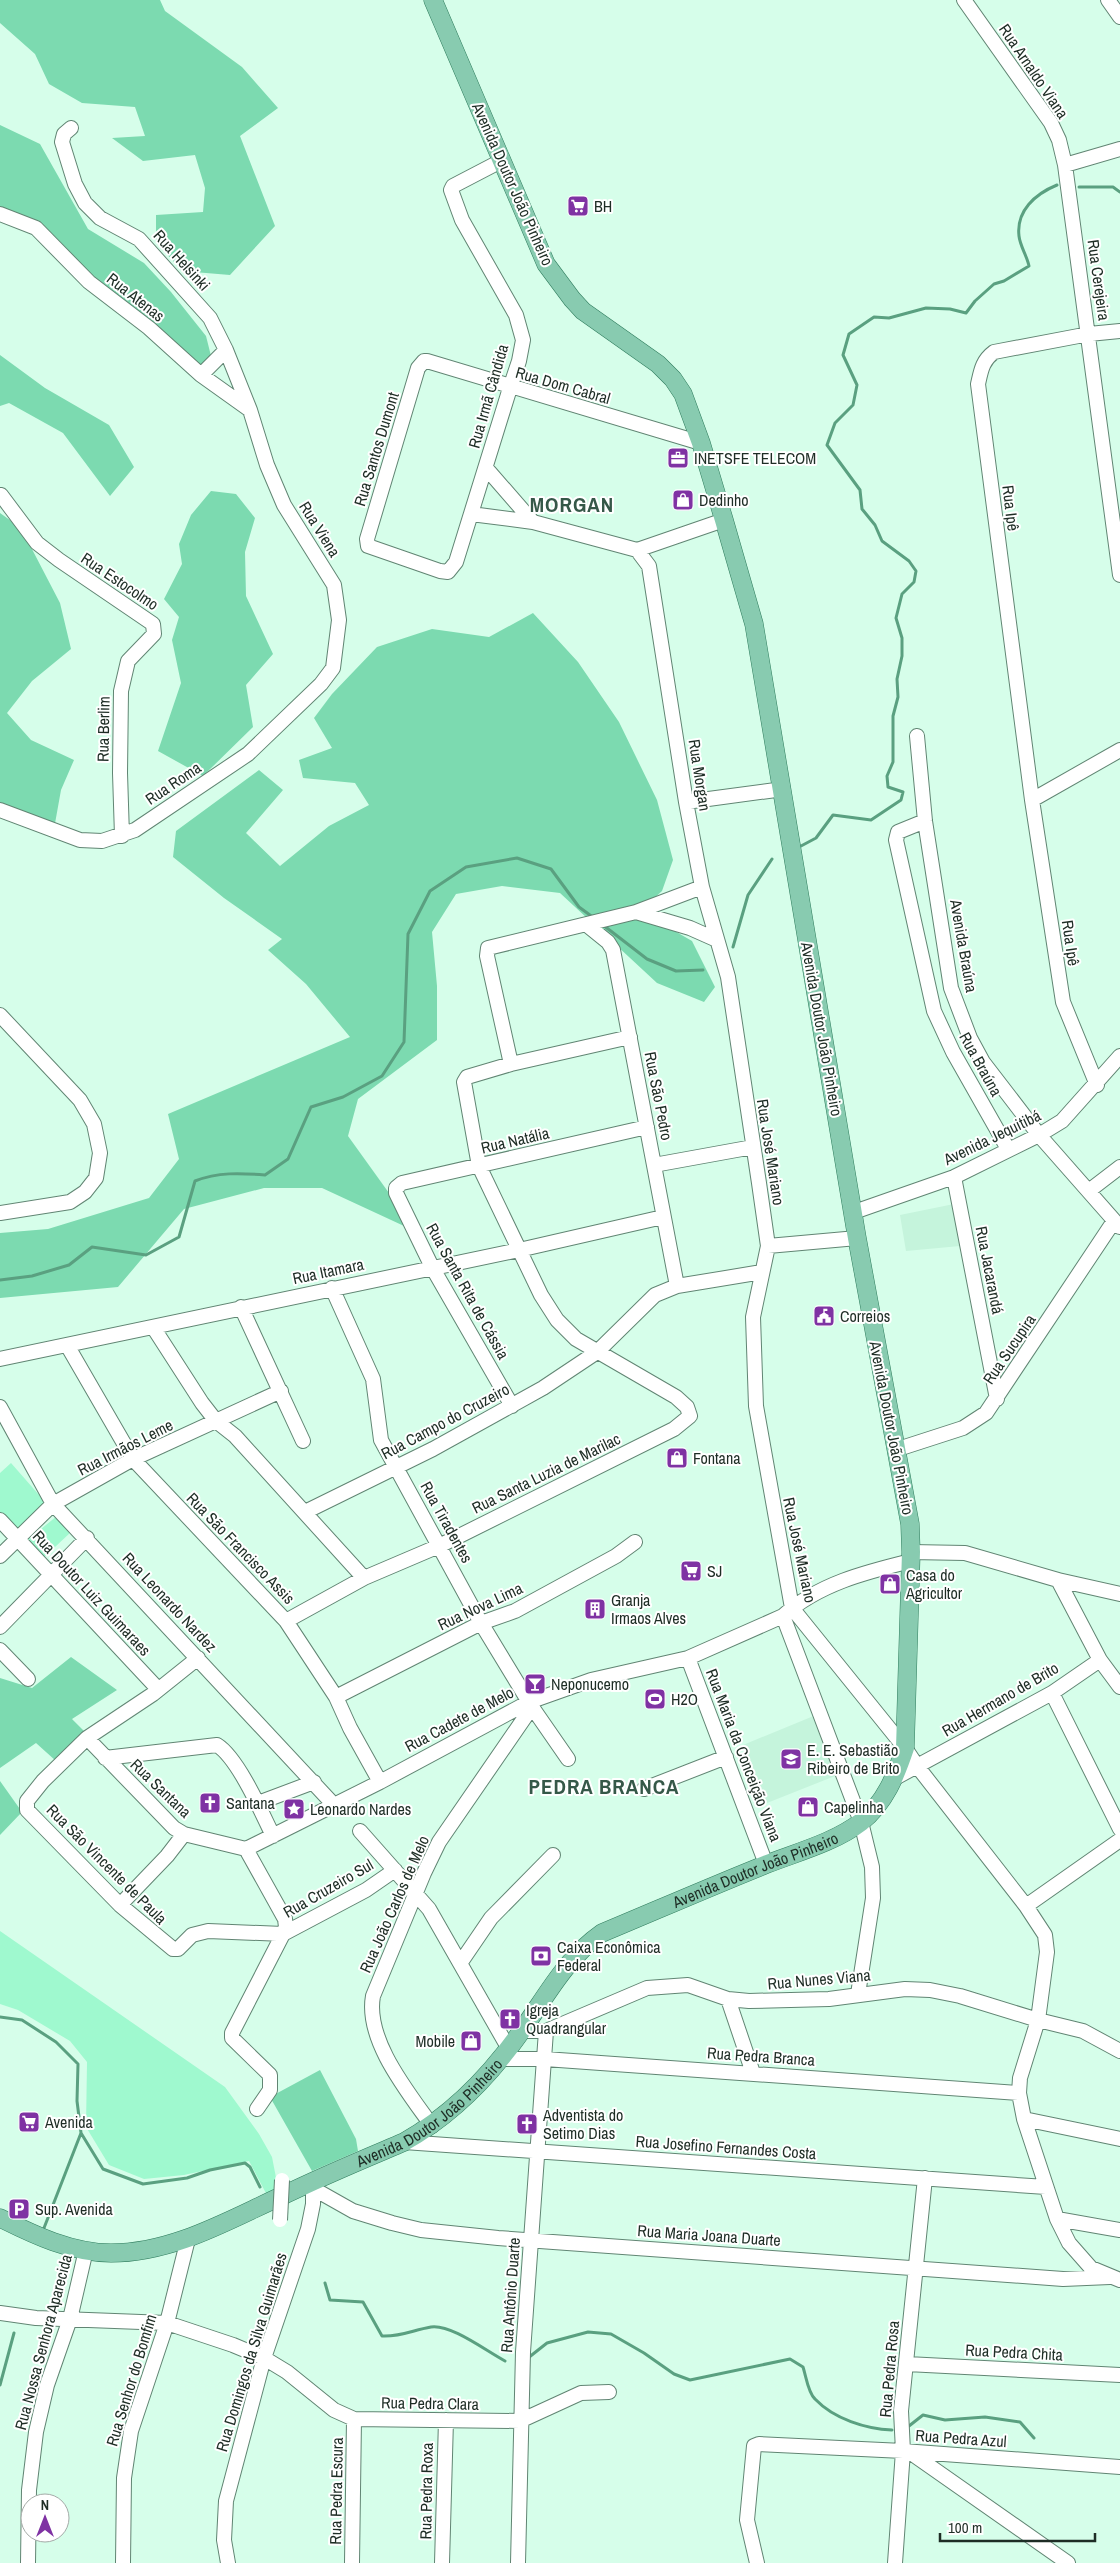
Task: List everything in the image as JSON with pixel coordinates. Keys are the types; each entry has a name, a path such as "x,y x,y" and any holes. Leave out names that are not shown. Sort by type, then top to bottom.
{"main road":[{"name":"Avenida Doutor João Pinheiro","path":"0,2218 39,2237 86,2250 110,2253 135,2252 188,2239 313,2185 404,2142 432,2126 474,2090 522,2031 564,1968 589,1943 602,1933 844,1832 861,1822 879,1804 895,1778 905,1748 911,1557 910,1524 857,1238 754,624 701,443 683,394 673,379 658,364 583,310 572,299 546,264 433,0"}],"street":[{"name":"Rua Arnaldo Viana","path":"964,0 1051,123 1059,140 1065,165"},
{"path":"1108,0 1120,17"},
{"name":"Rua Helsinki","path":"71,128 64,134 62,142 75,184 85,203 100,218 139,239 210,318 226,350 250,410"},
{"path":"1065,165 1120,149"},
{"name":"Rua Irmã Cândida","path":"456,562 519,361 523,340 516,315 462,220 451,190 453,186 501,161"},
{"name":"Rua Cerejeira","path":"1065,165 1120,575"},
{"name":"Rua Atenas","path":"0,214 36,228 89,282 149,328 201,375 250,410"},
{"name":"Rua Ipê","path":"1097,1085 1063,1002 1032,800 978,384 981,367 994,352 1120,330"},
{"path":"201,375 226,350"},
{"name":"Rua Dom Cabral","path":"418,368 421,363 428,361 510,388 701,443"},
{"name":"Rua Santos Dumont","path":"418,368 367,539 368,546 440,571 448,572 456,562"},
{"name":"Rua Viena","path":"250,410 268,465 284,505 334,585 339,620 333,668"},
{"path":"486,468 533,522"},
{"name":"Rua Estocolmo","path":"1,495 37,543 151,622 154,634"},
{"path":"471,514 533,522 637,550 724,520"},
{"name":"Rua Morgan","path":"637,550 649,566 686,802 702,887 717,940 732,1007"},
{"name":"Rua Berlim","path":"122,836 120,774 121,691 128,661 154,634"},
{"name":"Rua Roma","path":"0,810 80,840 102,840 122,836 135,830 248,754 308,697 333,668"},
{"name":"Avenida Braúna","path":"917,736 925,822 951,988 970,1038 983,1062 1039,1135 1090,1190 1117,1224"},
{"path":"1032,800 1120,750"},
{"path":"686,802 783,789"},
{"name":"Rua Braúna","path":"925,822 898,832 896,840 934,1010 950,1045 1008,1149"},
{"path":"511,1064 490,970 488,948 636,912 702,887"},
{"path":"636,912 690,928 717,940"},
{"name":"Rua São Pedro","path":"587,925 608,942 614,950 677,1286"},
{"path":"931,992 951,988"},
{"name":"Rua José Mariano","path":"732,1007 768,1246 753,1317 756,1406 787,1612 808,1628 905,1748 1026,1906 1045,1935 1047,1945 1038,2020 1020,2078 1019,2093"},
{"path":"0,1015 80,1100 94,1124 100,1153 96,1178 85,1192 70,1202 0,1213"},
{"path":"597,1352 576,1339 557,1320 541,1295 479,1166 464,1082 467,1077 511,1064 630,1037"},
{"name":"Avenida Jequitibá","path":"854,1212 954,1177 1039,1135 1062,1121 1097,1085 1120,1056"},
{"name":"Rua Natália","path":"396,1192 398,1185 402,1183 647,1127"},
{"path":"654,1165 753,1147"},
{"path":"1090,1190 1120,1167"},
{"name":"Rua Jacarandá","path":"954,1177 997,1400"},
{"name":"Rua Santa Rita de Cássia","path":"396,1192 432,1267 512,1406"},
{"name":"Rua Itamara","path":"0,1359 663,1218"},
{"name":"Rua Sucupira","path":"895,1450 963,1428 986,1413 997,1400 1117,1224"},
{"path":"768,1246 857,1238"},
{"name":"Rua Campo do Cruzeiro","path":"305,1512 396,1467 543,1388 597,1352 649,1299 677,1286 762,1272"},
{"name":"Rua Tiradentes","path":"332,1288 373,1379 376,1389 379,1431 396,1467 481,1623 530,1704 568,1758"},
{"path":"241,1307 303,1441"},
{"path":"153,1326 216,1421 235,1436 364,1578"},
{"name":"Rua São Francisco Assis","path":"67,1345 133,1459 286,1621 336,1697 350,1728 380,1782"},
{"name":"Rua Santa Luzia de Marilac","path":"286,1621 364,1578 438,1546 687,1421 690,1413 676,1397 597,1352"},
{"name":"Rua Irmãos Leme","path":"0,1556 53,1504 133,1459 281,1391"},
{"name":"Rua Leonardo Nardez","path":"0,1407 53,1504 87,1538 314,1782 334,1806"},
{"name":"Rua Doutor Luiz Guimaraes","path":"0,1520 158,1689"},
{"path":"0,1627 87,1538"},
{"name":"Rua Nova Lima","path":"336,1697 481,1623 514,1611 616,1556 635,1542"},
{"name":"Rua Cadete de Melo","path":"246,1849 334,1806 530,1704 592,1680 688,1658 787,1612 831,1586 911,1557 965,1553 1058,1580 1120,1594"},
{"path":"1058,1580 1100,1660 1120,1687"},
{"path":"787,1612 791,1636 861,1822 873,1880 858,1994"},
{"path":"791,1636 808,1628"},
{"path":"0,1650 28,1678"},
{"path":"87,1738 158,1689 198,1658"},
{"name":"Rua Maria da Conceição Viana","path":"688,1658 766,1864"},
{"name":"Rua Hermano de Brito","path":"895,1778 1052,1693 1100,1660"},
{"path":"1052,1693 1120,1829"},
{"name":"Rua João Carlos de Melo","path":"432,2126 383,2051 371,2013 373,1996 439,1842 530,1704"},
{"name":"Rua Santana","path":"87,1738 145,1800 184,1834 246,1849"},
{"name":"Rua São Vincente de Paula","path":"87,1738 43,1781 27,1801 27,1810 120,1905 173,1949 178,1949 192,1935 208,1931 283,1934"},
{"path":"105,1758 217,1745 233,1764 258,1803 273,1836"},
{"path":"644,1789 726,1758"},
{"path":"258,1803 314,1782"},
{"path":"360,1831 429,1909 461,1962 504,2054"},
{"path":"120,1905 167,1856 184,1834"},
{"path":"1026,1906 1120,1840"},
{"path":"246,1849 285,1919 286,1927 283,1934"},
{"path":"461,1962 491,1918 553,1855"},
{"name":"Rua Cruzeiro Sul","path":"257,2109 270,2090 270,2075 268,2070 232,2038 232,2032 283,1934 366,1890 395,1870"},
{"name":"Rua Nunes Viana","path":"522,2031 546,2031 647,1988 688,1985 728,1999 749,2001 829,1999 905,1989 930,1990 960,1996 1038,2020 1083,2031 1120,2051"},
{"path":"728,1999 753,2073"},
{"name":"Rua Antônio Duarte","path":"518,2563 520,2421 546,2031"},
{"name":"Rua Pedra Branca","path":"504,2054 545,2059 1019,2093"},
{"path":"1019,2093 1024,2119 1057,2219 1078,2256 1091,2268 1115,2278"},
{"path":"1024,2119 1120,2139"},
{"name":"Rua Josefino Fernandes Costa","path":"404,2142 1046,2186"},
{"name":"Rua Pedra Rosa","path":"894,2563 906,2451 901,2411 925,2178"},
{"path":"280,2220 282,2180"},
{"name":"Rua Maria Joana Duarte","path":"313,2185 353,2211 421,2230 531,2240 1063,2279 1115,2278"},
{"name":"Rua Domingos da Silva Guimarães","path":"228,2563 224,2540 226,2501 264,2358 308,2229 313,2185"},
{"path":"1057,2219 1120,2230"},
{"name":"Rua Senhor do Bomfim","path":"123,2563 124,2478 131,2431 167,2323 188,2239"},
{"name":"Rua Nossa Senhora Aparecida","path":"28,2563 29,2490 36,2432 47,2385 70,2319 86,2250"},
{"name":"Rua Pedra Clara","path":"0,2313 36,2318 167,2323 234,2345 264,2358 287,2372 334,2410 354,2419 520,2421 581,2393 609,2392"},
{"name":"Rua Pedra Chita","path":"907,2364 1120,2376"},
{"name":"Rua Pedra Escura","path":"352,2563 354,2419"},
{"name":"Rua Pedra Roxa","path":"442,2563 446,2420"},
{"name":"Rua Pedra Azul","path":"757,2563 747,2520 754,2446 770,2443 1120,2467"},
{"path":"906,2451 1068,2563"}],"shaded area":[{"path":"954,1204 960,1246 906,1251 900,1215"},
{"name":"E. E. Sebastião Ribeiro de Brito","path":"816,1715 840,1774 767,1803 743,1745"}],"green space":[{"path":"0,0 160,0 165,11 242,67 278,108 240,136 275,226 230,275 182,271 156,242 156,215 203,212 205,188 195,155 143,161 112,138 145,136 135,107 82,103 49,84 35,54 0,23"},
{"path":"0,125 40,144 88,229 144,263 171,292 206,336 211,356 206,367 188,363 21,216 0,210"},
{"path":"0,355 45,388 109,425 134,467 110,496 63,433 9,403 0,406"},
{"path":"211,491 236,494 255,518 245,552 246,596 273,654 246,685 253,727 203,776 158,751 181,683 172,640 179,617 164,599 182,564 179,544 191,515"},
{"path":"0,513 21,528 60,603 71,649 32,681 7,713 31,740 74,760 61,790 54,829 0,811"},
{"path":"533,613 578,662 619,722 657,800 673,860 662,891 640,911 692,941 715,987 704,1002 657,983 560,893 502,886 456,894 432,932 437,986 437,1040 358,1099 348,1136 417,1232 322,1188 264,1188 184,1209 118,1287 0,1298 0,1233 48,1229 149,1198 179,1159 168,1114 350,1037 306,984 268,950 282,939 224,898 173,857 176,831 259,770 283,790 246,833 280,866 329,826 369,805 355,783 303,778 299,760 332,748 314,718 332,694 377,647 432,629 489,637"},
{"path":"11,1463 47,1504 17,1530 0,1512 0,1473"},
{"path":"57,1516 71,1532 39,1562 25,1542"},
{"path":"71,1657 117,1690 72,1719 84,1731 56,1761 36,1743 0,1768 0,1678 32,1688"},
{"path":"0,1781 22,1812 0,1835"},
{"path":"0,1931 225,2087 259,2134 272,2157 279,2193 268,2197 249,2161 184,2175 144,2179 109,2165 86,2127 87,2062 70,2041 18,2010 0,2004"},
{"path":"320,2070 356,2139 358,2151 312,2171 270,2097"}],"waterway":[{"path":"801,846 816,838 833,815 871,820 901,800 903,792 888,787 887,776 893,762 893,716 898,697 897,679 902,656 902,638 896,618 902,594 914,582 916,571 909,561 882,541 875,525 862,509 860,490 827,445 835,423 853,405 857,385 843,355 849,334 874,317 889,318 926,308 950,309 966,313 975,301 994,284 1004,281 1029,266 1019,236 1021,219 1024,211 1035,198 1057,185"},
{"path":"1079,187 1113,187 1120,192"},
{"path":"0,1280 32,1276 69,1265 92,1247 146,1255 179,1237 195,1181 229,1174 265,1175 288,1159 311,1107 343,1097 382,1076 404,1042 408,934 430,891 466,867 517,858 551,869 579,907 594,918"},
{"path":"733,947 748,895 772,859"},
{"path":"603,925 647,959 676,971 703,970"},
{"path":"0,2017 22,2020 56,2042 78,2064 77,2101 81,2133 103,2169 143,2184 187,2178 210,2170 245,2163 250,2167 260,2187"},
{"path":"44,2228 81,2133"},
{"path":"325,2283 330,2300 363,2302 382,2336 439,2327 468,2339 505,2361"},
{"path":"528,2358 547,2343 588,2332 611,2334 644,2353 674,2374 690,2380 790,2359 803,2367 813,2396 831,2412 861,2425 892,2430"},
{"path":"0,2385 14,2333"},
{"path":"909,2426 923,2415 945,2420 985,2417 1020,2422 1034,2438"}],"place":[{"name":"BH","path":"578,206"},
{"name":"INETSFE TELECOM","path":"678,458"},
{"name":"Dedinho","path":"683,500"},
{"name":"Correios","path":"824,1316"},
{"name":"Fontana","path":"677,1458"},
{"name":"SJ","path":"691,1571"},
{"name":"Casa do Agricultor","path":"890,1584"},
{"name":"Granja Irmaos Alves","path":"595,1609"},
{"name":"Neponucemo","path":"535,1684"},
{"name":"H2O","path":"655,1699"},
{"name":"E. E. Sebastião Ribeiro de Brito","path":"791,1759"},
{"name":"Santana","path":"210,1803"},
{"name":"Capelinha","path":"808,1807"},
{"name":"Leonardo Nardes","path":"294,1809"},
{"name":"Caixa Econômica Federal","path":"541,1956"},
{"name":"Igreja Quadrangular","path":"510,2019"},
{"name":"Mobile","path":"471,2041"},
{"name":"Avenida","path":"29,2122"},
{"name":"Adventista do Setimo Dias","path":"527,2124"},
{"name":"Sup. Avenida","path":"19,2209"}],"district":[{"name":"MORGAN","path":"572,504"},
{"name":"PEDRA BRANCA","path":"604,1786"}]}
